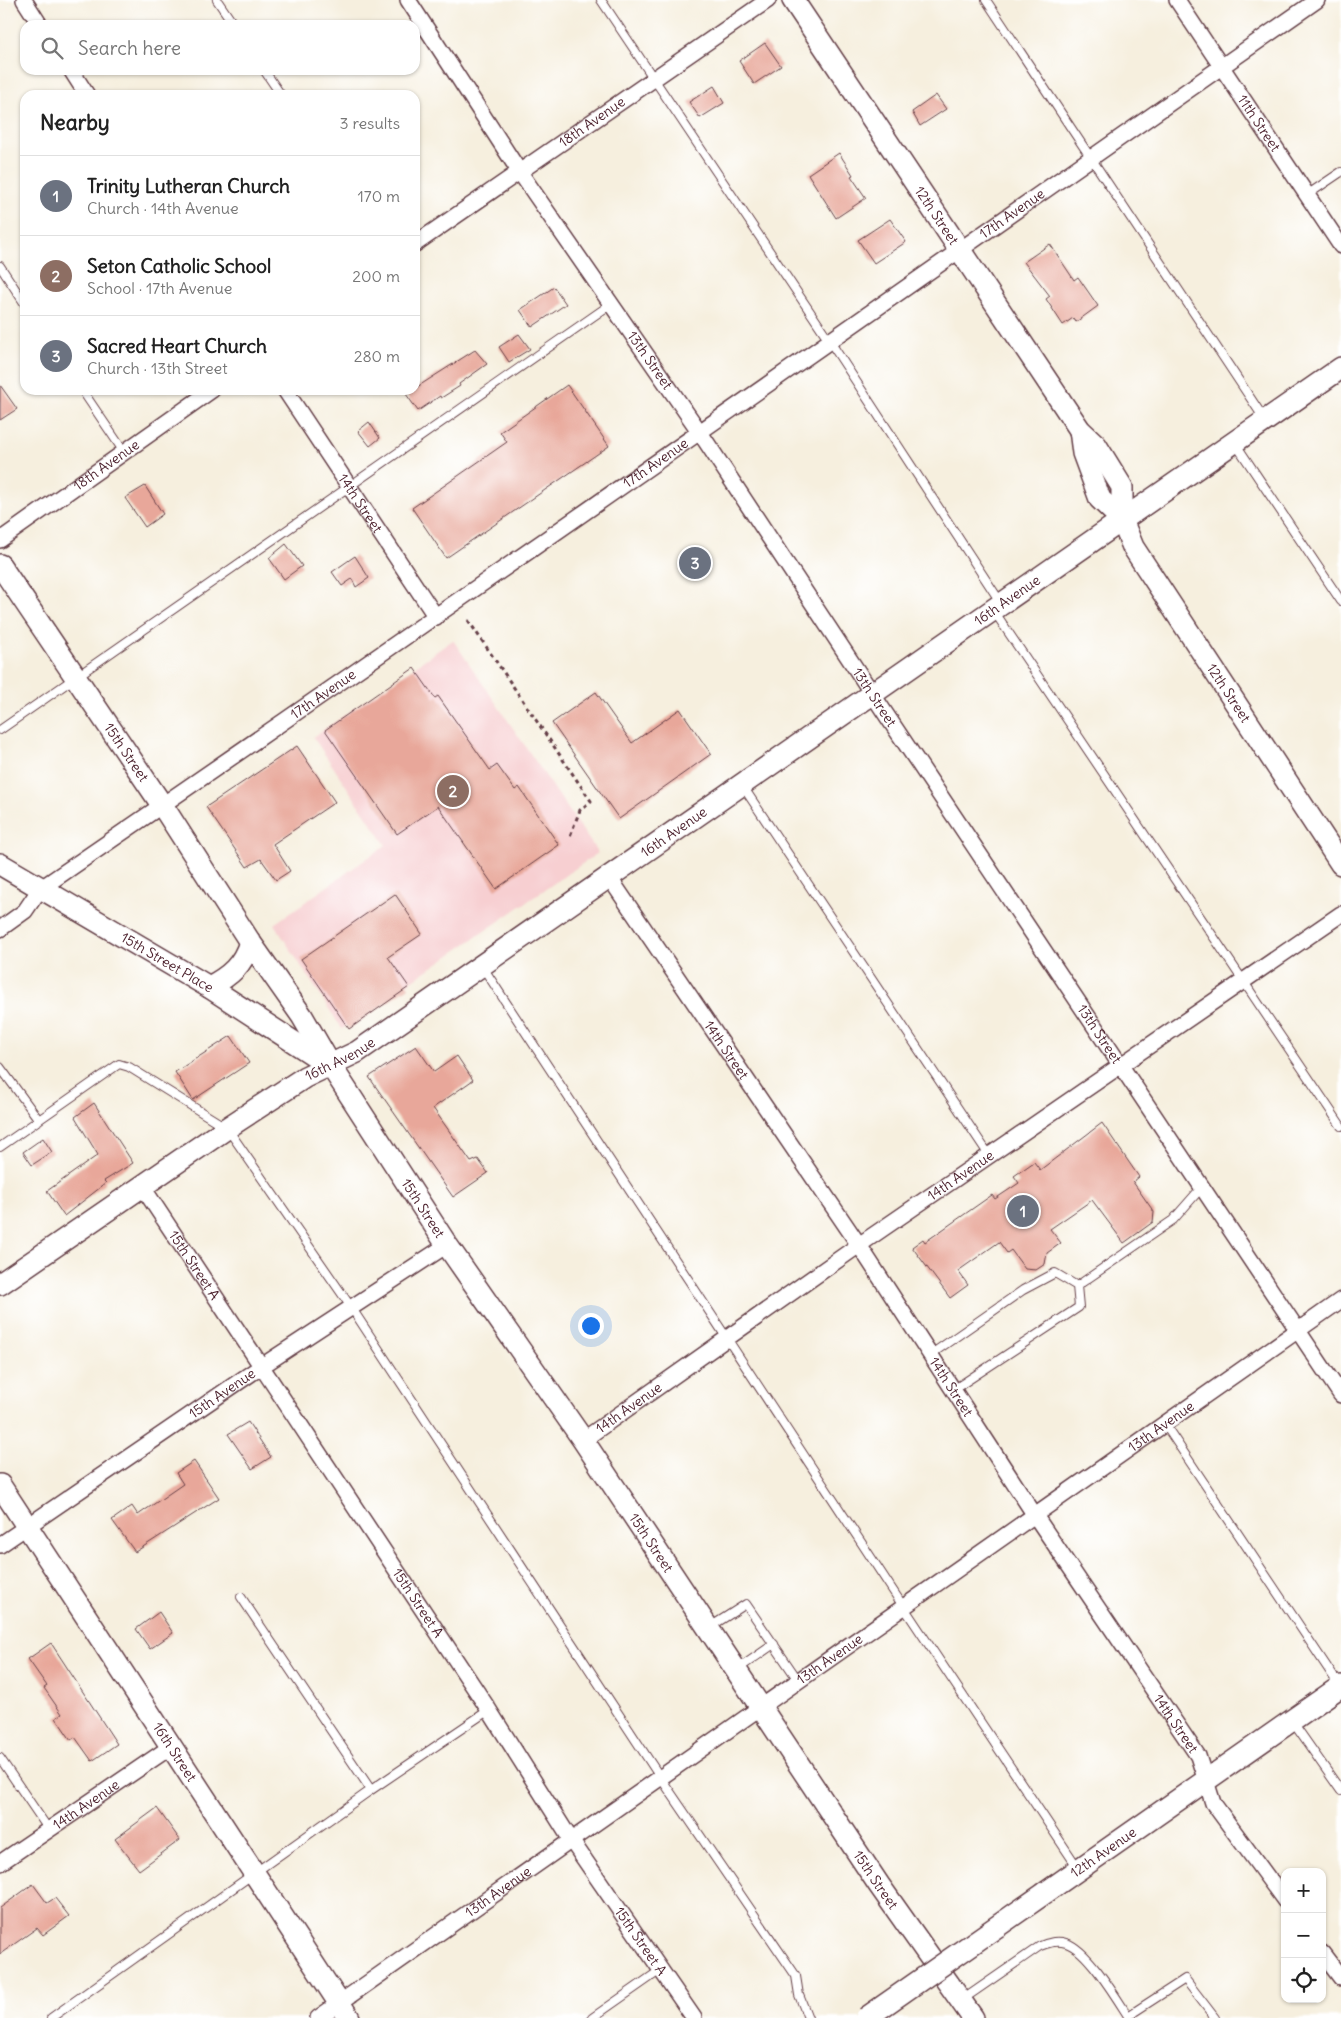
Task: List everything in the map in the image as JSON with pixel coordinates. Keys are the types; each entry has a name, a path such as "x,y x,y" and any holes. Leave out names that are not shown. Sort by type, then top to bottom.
{"street":[{"path":"24,0 37,20"},
{"name":"13th Street","path":"408,0 519,171 699,431 1341,1396"},
{"name":"18th Avenue","path":"420,240 768,0"},
{"name":"12th Street","path":"793,0 958,251 1080,430 1096,446 1122,487 1122,520 1134,547 1341,864"},
{"name":"11th Street","path":"1177,0 1341,246"},
{"name":"17th Avenue","path":"0,929 25,910 40,889 436,617 1317,0"},
{"path":"74,75 84,90"},
{"name":"16th Avenue","path":"0,1284 227,1128 305,1077 357,1052 1341,368"},
{"name":"18th Avenue","path":"0,540 205,395"},
{"name":"14th Street","path":"288,395 436,617"},
{"name":"15th Street","path":"0,565 162,805 250,942 302,1016 330,1066 447,1245 584,1440 760,1708 972,2018"},
{"name":"15th Street Place","path":"0,864 209,987 330,1066"},
{"name":"14th Street","path":"609,877 859,1244 1034,1514 1198,1756 1214,1803 1281,1895"},
{"name":"14th Avenue","path":"584,1440 859,1244 1341,914"},
{"path":"209,987 226,978 237,968 245,957 250,942"},
{"name":"15th Street A","path":"142,1186 489,1710 571,1840 662,1969 694,2018"},
{"name":"15th Avenue","path":"0,1545 262,1366 447,1245"},
{"name":"13th Avenue","path":"318,2018 344,2011 571,1840 902,1606 1341,1300"},
{"name":"16th Street","path":"0,1485 344,2011"},
{"name":"12th Avenue","path":"866,2018 1341,1686"},
{"name":"14th Avenue","path":"0,1863 172,1746"},
{"path":"1326,1958 1341,1978"}],"lane":[{"path":"217,0 231,20"},
{"path":"602,0 829,340 998,608 1341,1126"},
{"path":"986,0 1265,420"},
{"path":"267,75 278,90"},
{"path":"1307,196 1341,172"},
{"path":"0,266 20,296"},
{"path":"0,730 611,304"},
{"path":"85,395 124,452"},
{"path":"1234,442 1341,601"},
{"path":"742,785 989,1155"},
{"path":"481,966 902,1606 1079,1869"},
{"path":"0,1147 119,1064 137,1072 227,1128 351,1307 660,1777 796,1976 799,1995 808,2018"},
{"path":"0,1067 38,1120"},
{"path":"1076,1286 1173,1220 1202,1188"},
{"path":"930,1355 1023,1290 1054,1273 1076,1286"},
{"path":"953,1390 1078,1307 1076,1286"},
{"path":"1164,1423 1341,1686"},
{"path":"241,1597 371,1790"},
{"path":"708,1628 746,1604 798,1680"},
{"path":"735,1670 774,1644"},
{"path":"51,2018 256,1874 371,1790 489,1710"},
{"path":"1292,1722 1341,1791"},
{"path":"0,1758 49,1830"},
{"path":"960,2001 1040,1946 1053,1941 1073,1945 1100,1973 1128,2016 1185,1979 1215,2018"},
{"path":"592,2018 662,1969"}],"path":[{"path":"468,620 591,801 580,810 570,836"}],"shaded area":[{"path":"453,640 598,853 342,1029 274,924 386,845 313,737"}],"building":[{"path":"765,43 781,66 754,84 739,61"},
{"path":"714,86 724,103 700,118 689,102"},
{"path":"936,95 946,109 920,126 912,112"},
{"path":"839,153 853,175 851,176 866,198 836,218 808,174"},
{"path":"890,219 906,242 874,263 858,240"},
{"path":"1050,244 1074,280 1078,277 1098,306 1076,322 1073,318 1063,325 1046,299 1050,296 1024,262"},
{"path":"554,287 566,304 532,327 520,310"},
{"path":"519,334 530,349 509,362 499,347"},
{"path":"475,350 487,364 459,384 460,386 441,398 440,396 418,411 407,395 420,395 420,385"},
{"path":"0,385 17,409 0,420"},
{"path":"567,385 609,446 446,558 412,508 507,442 500,432"},
{"path":"369,422 380,438 370,446 358,431"},
{"path":"145,486 163,514 145,527 125,498"},
{"path":"286,544 302,566 284,579 269,558"},
{"path":"355,556 369,578 356,587 352,579 342,586 332,572"},
{"path":"414,668 435,698 438,696 490,770 497,765 515,790 519,787 559,845 496,889 438,806 397,834 325,730"},
{"path":"596,692 632,743 680,709 711,754 619,819 552,723"},
{"path":"297,746 335,802 273,844 290,871 276,880 261,859 247,867 206,807"},
{"path":"395,894 422,934 388,957 409,987 349,1029 301,959"},
{"path":"231,1036 249,1063 193,1100 175,1072"},
{"path":"416,1046 434,1072 457,1056 473,1080 433,1108 471,1162 478,1159 488,1173 453,1197 369,1077"},
{"path":"94,1103 133,1163 104,1181 106,1183 64,1216 47,1191 98,1155 75,1117"},
{"path":"1102,1123 1139,1177 1133,1182 1154,1212 1153,1222 1124,1243 1092,1200 1050,1229 1061,1243 1047,1253 1045,1264 1036,1270 1025,1269 1011,1250 1007,1253 999,1242 958,1271 968,1285 950,1298 912,1247 923,1239 925,1242 992,1195 995,1199 1019,1183 1014,1176 1034,1162 1040,1170"},
{"path":"43,1138 52,1152 32,1165 23,1152"},
{"path":"248,1422 271,1457 252,1469 228,1434"},
{"path":"194,1461 219,1498 135,1552 112,1520 132,1506 138,1515 183,1484 176,1473"},
{"path":"159,1612 173,1633 150,1649 136,1629"},
{"path":"51,1643 117,1744 92,1761 75,1737 71,1740 56,1718 62,1714 44,1688 47,1686 28,1659"},
{"path":"157,1808 180,1840 139,1870 115,1839"},
{"path":"33,1884 47,1903 55,1898 69,1916 43,1935 37,1928 0,1954 0,1908"}],"place":[{"name":"Sacred Heart Church","path":"695,563"},
{"name":"Seton Catholic School","path":"453,791"},
{"name":"Trinity Lutheran Church","path":"1023,1211"}]}
